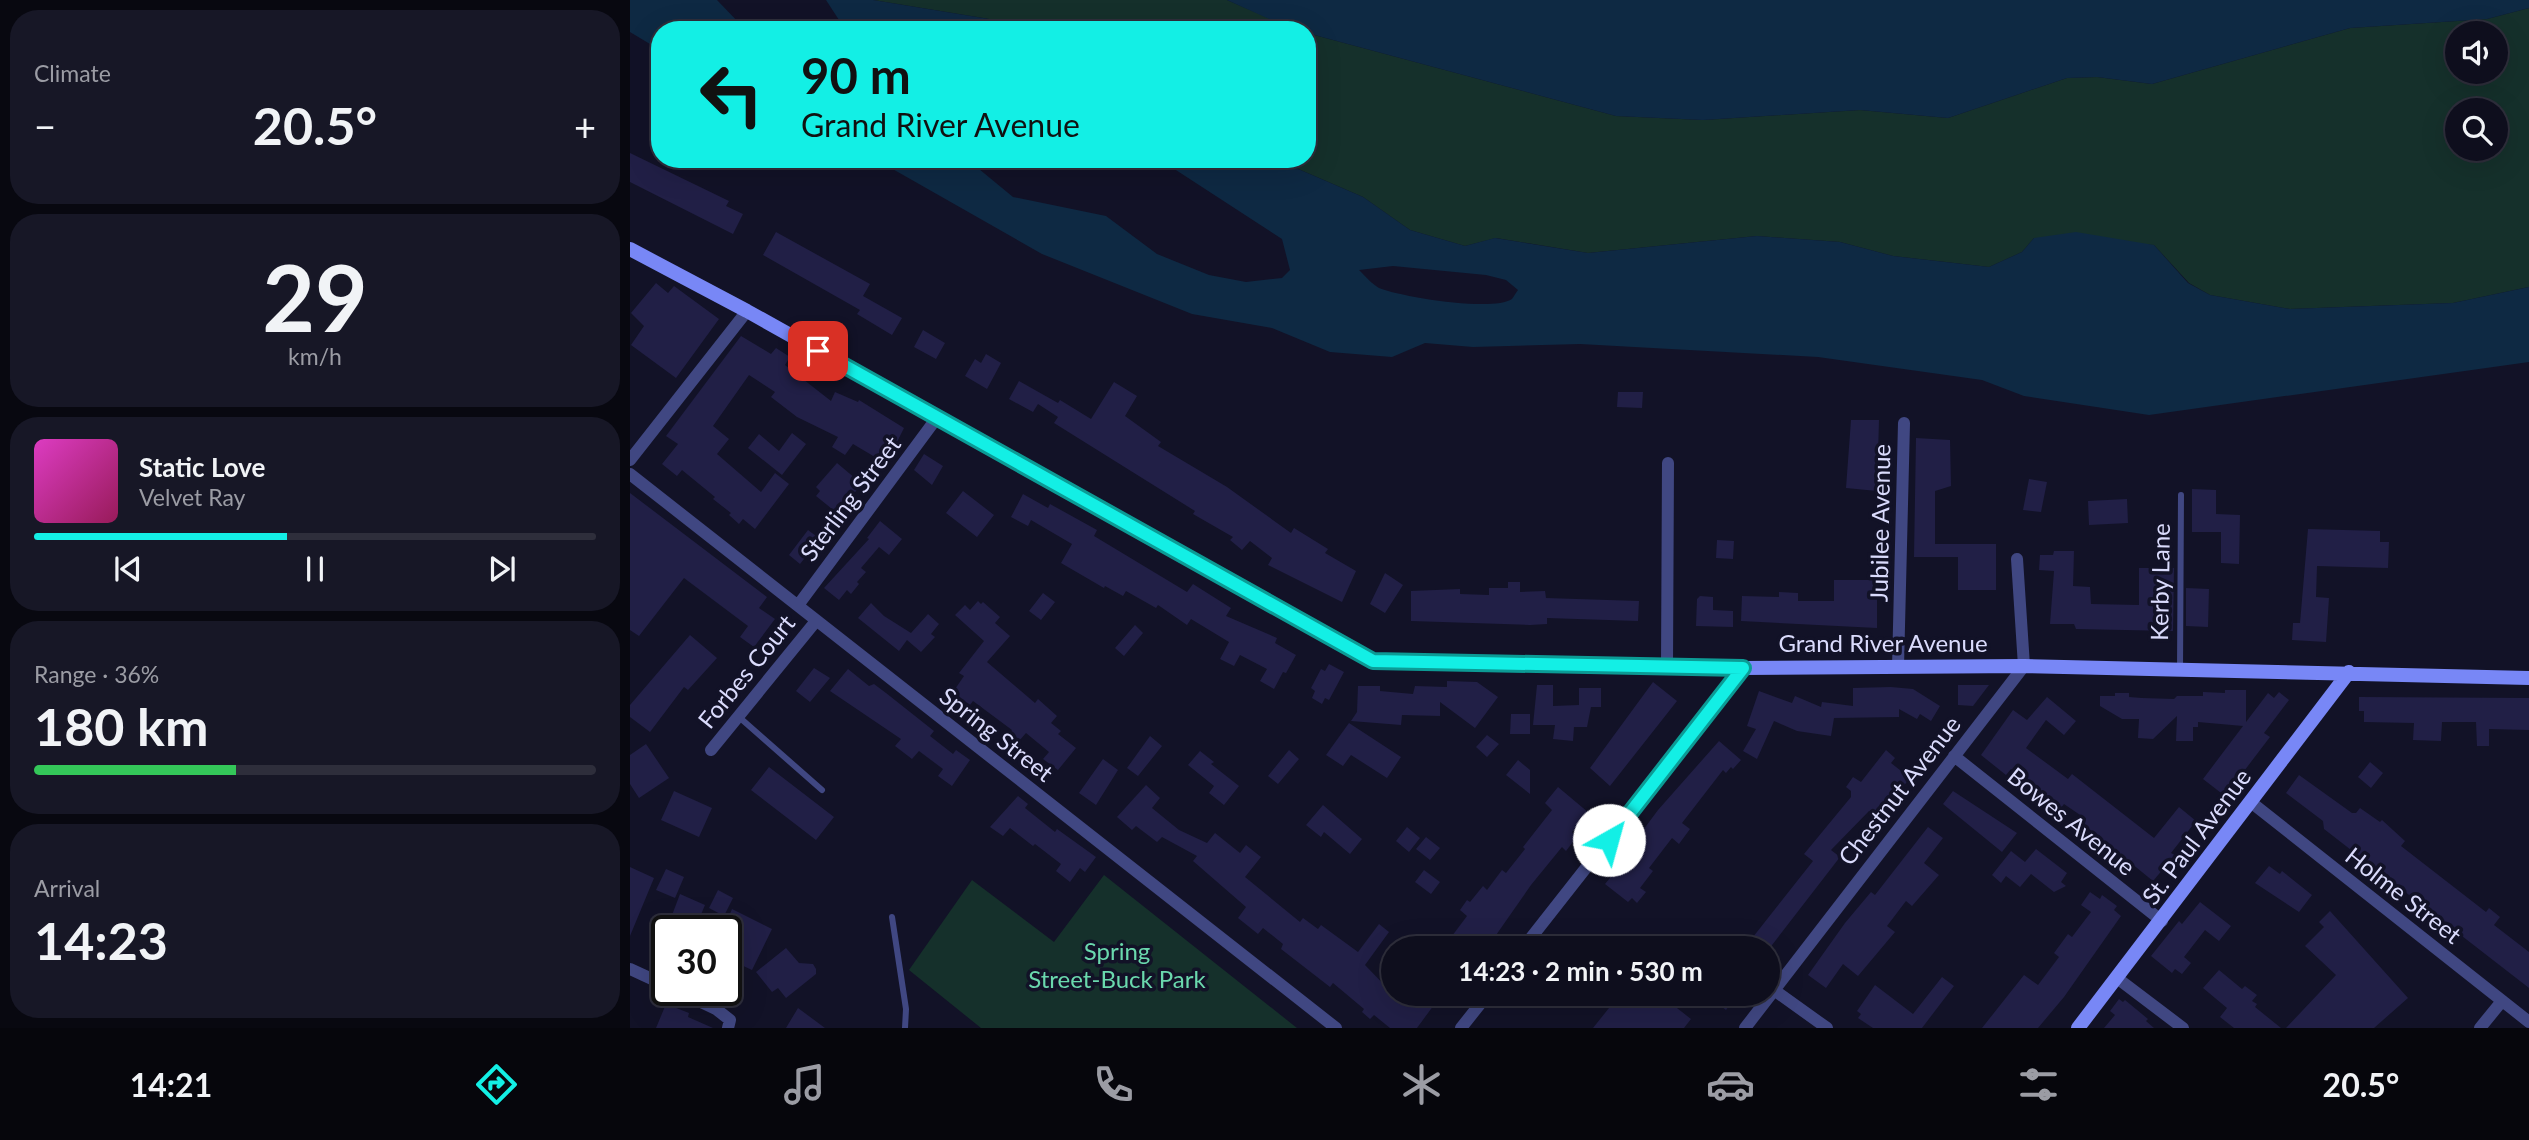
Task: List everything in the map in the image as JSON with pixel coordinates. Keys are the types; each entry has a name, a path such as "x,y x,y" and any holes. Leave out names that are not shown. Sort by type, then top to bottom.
{"street":[{"name":"Grand River Avenue","path":"630,249 747,310 936,419 1373,661 1667,664 1743,668 2024,666 2529,678"},
{"path":"630,460 747,310"},
{"name":"Sterling Street","path":"799,604 936,419"},
{"name":"Jubilee Avenue","path":"1898,667 1904,423"},
{"path":"1667,664 1668,463"},
{"name":"Spring Street","path":"630,474 1336,1028"},
{"path":"2017,559 2024,666"},
{"name":"Forbes Court","path":"710,750 816,621"},
{"name":"Chestnut Avenue","path":"1780,982 2024,666"},
{"path":"1532,936 1743,668"},
{"name":"St. Paul Avenue","path":"2078,1028 2252,803 2349,672"},
{"name":"Bowes Avenue","path":"1954,756 2162,921"},
{"name":"Holme Street","path":"2252,803 2529,1022"},
{"path":"630,969 651,979"},
{"path":"2117,978 2183,1028"},
{"path":"1780,994 1827,1028"},
{"path":"2480,1028 2502,1001"},
{"path":"710,1006 730,1020 728,1028"},
{"path":"1461,1028 1478,1006"},
{"name":"Chestnut Avenue","path":"1745,1028 1762,1006"}],"lane":[{"name":"Kerby Lane","path":"2180,669 2181,495"},
{"path":"739,717 822,790"},
{"path":"892,918 906,1009 905,1028"}],"green space":[{"path":"873,0 1227,0 1275,21 1001,21"},
{"path":"2529,8 2529,287 2453,303 2290,309 2210,295 2189,283 2154,245 2034,238 2022,252 1989,267 1893,256 1840,242 1757,236 1588,253 1496,238 1465,246 1410,230 1363,197 1296,168 1316,168 1316,35 1616,116 1703,120 1860,110 1948,118 2067,78 2097,77 2152,84 2350,28 2445,22 2445,84 2508,84 2508,21 2457,21 2487,19"},
{"name":"Spring Street-Buck Park","path":"1104,875 1297,1028 981,1028 909,970 972,880 1054,942"}],"water":[{"path":"630,0 717,0 737,21 651,21 651,45 630,32"},
{"path":"826,0 873,0 1001,21 842,21"},
{"path":"1227,0 2529,0 2529,8 2487,19 2350,28 2152,84 2097,77 2067,78 1948,118 1860,110 1703,120 1616,116 1316,35 1316,21 1274,21"},
{"path":"891,168 979,168 1013,197 1106,216 1157,254 1209,275 1246,282 1282,278 1290,270 1282,239 1173,168 1296,168 1363,197 1410,230 1465,246 1495,238 1588,253 1757,236 1840,242 1893,256 1989,267 2022,252 2034,238 2076,232 2154,245 2188,283 2210,295 2290,309 2453,303 2529,287 2529,362 2149,415 2024,396 1982,380 1818,357 1580,344 1473,347 1425,343 1392,357 1330,352 1272,328 1192,314 1042,254","holes":["1393,266 1486,275 1506,280 1518,290 1512,299 1502,303 1467,304 1390,292 1379,288 1359,270"]}],"building":[{"path":"630,153 651,163 651,168 661,168 729,201 726,206 743,214 733,234 630,182"},
{"path":"776,232 870,284 863,296 902,318 892,335 857,314 860,310 763,255"},
{"path":"656,283 668,293 674,286 719,319 676,378 631,345 644,326 631,313"},
{"path":"923,330 945,343 936,359 914,347"},
{"path":"741,336 771,354 776,348 790,357 785,365 831,401 835,392 858,402 859,400 904,428 897,442 892,439 880,460 853,444 845,455 832,447 838,437 797,417 771,397 775,392 749,375 713,426 729,439 717,454 761,492 775,473 789,484 755,529 743,519 739,524 729,515 731,513 713,499 715,497 682,470 677,476 662,464 678,444 666,436"},
{"path":"986,354 1001,363 987,389 965,376 975,359 981,363"},
{"path":"1019,381 1058,403 1060,400 1091,419 1114,382 1137,396 1125,416 1161,442 1158,446 1227,487 1291,533 1294,528 1328,549 1325,553 1356,571 1342,602 1268,565 1272,558 1250,541 1242,550 1230,540 1233,537 1193,514 1195,511 1054,423 1058,417 1038,404 1033,412 1009,399"},
{"path":"1618,392 1643,392 1642,408 1617,407"},
{"path":"1851,420 1879,420 1877,491 1846,488"},
{"path":"792,433 806,444 782,475 748,448 759,434 779,451"},
{"path":"1916,438 1950,440 1951,486 1935,491 1935,544 1996,544 1996,590 1958,590 1958,557 1914,557"},
{"path":"924,454 943,466 932,485 914,470"},
{"path":"837,463 862,484 837,513 816,496 820,491 816,487"},
{"path":"2029,479 2047,482 2041,512 2023,510"},
{"path":"2192,489 2216,490 2216,514 2240,515 2239,564 2221,563 2221,532 2192,532"},
{"path":"963,491 994,515 977,537 946,513"},
{"path":"630,493 767,597 759,608 775,619 754,647 740,637 748,626 684,578 639,636 630,630"},
{"path":"1023,494 1048,508 1050,504 1097,530 1094,536 1187,592 1193,584 1231,608 1226,616 1277,638 1275,643 1296,655 1286,673 1283,672 1274,689 1260,681 1267,669 1240,655 1234,666 1220,659 1229,642 1191,619 1187,625 1158,605 1156,608 1126,591 1123,596 1105,586 1104,588 1061,563 1072,544 1031,520 1028,526 1011,517"},
{"path":"2127,499 2128,523 2089,525 2088,501"},
{"path":"880,521 902,539 889,555 879,547 861,568 866,572 857,582 859,584 851,594 847,590 839,600 824,588 869,539 867,538"},
{"path":"2308,529 2380,531 2380,542 2389,542 2388,568 2317,566 2316,597 2329,598 2326,642 2292,640 2293,623 2300,623"},
{"path":"808,530 820,539 800,564 789,555"},
{"path":"1717,540 1734,541 1733,559 1716,558"},
{"path":"2054,551 2074,551 2073,586 2090,587 2091,604 2139,605 2139,568 2174,568 2173,631 2076,629 2074,624 2050,624 2054,571 2039,570 2040,555 2053,555"},
{"path":"1385,573 1403,585 1385,613 1370,604"},
{"path":"1834,580 1877,580 1877,628 1741,621 1742,596 1779,597 1779,592 1798,593 1798,601 1834,601"},
{"path":"1508,582 1520,582 1520,592 1545,591 1546,598 1639,601 1638,621 1547,618 1547,624 1530,625 1411,621 1411,591 1460,589 1460,594 1489,595 1489,588 1508,588"},
{"path":"2186,588 2209,589 2208,627 2186,626"},
{"path":"1043,593 1055,602 1041,620 1029,611"},
{"path":"1700,596 1713,597 1713,610 1733,611 1733,627 1696,626 1697,599"},
{"path":"978,601 981,604 983,602 1000,617 995,623 1010,636 987,662 1035,703 1038,699 1057,716 1051,723 1061,731 1058,734 1076,748 1058,770 1043,759 1049,752 1026,733 1019,741 1010,733 1012,730 973,701 970,705 953,692 964,676 959,673 984,641 955,615 965,605 970,610"},
{"path":"871,603 884,616 911,633 928,614 939,624 931,634 935,637 921,652 907,640 899,651 858,618"},
{"path":"1135,625 1143,633 1124,656 1115,648"},
{"path":"690,635 717,658 688,690 684,687 650,732 630,717 630,705"},
{"path":"1329,664 1344,672 1329,700 1325,698 1322,704 1312,698 1315,691 1311,688 1321,669 1325,671"},
{"path":"814,668 830,678 810,702 796,691"},
{"path":"848,669 869,686 874,684 934,731 930,736 953,754 956,750 970,760 952,786 938,776 943,769 919,751 912,759 895,746 901,739 830,691"},
{"path":"1447,681 1477,682 1498,697 1475,728 1440,702 1440,716 1402,715 1401,725 1351,721 1357,712 1358,686 1380,686 1380,691 1413,694 1415,686 1447,687"},
{"path":"1653,682 1677,701 1610,786 1590,768"},
{"path":"1537,685 1553,685 1553,706 1579,705 1579,688 1601,688 1601,707 1591,707 1587,727 1574,727 1573,741 1553,739 1555,725 1533,725"},
{"path":"1958,685 1989,685 1973,706 1958,705"},
{"path":"1853,688 1913,689 1940,706 1931,721 1920,714 1917,719 1899,709 1899,717 1834,718 1831,736 1797,731 1774,721 1757,759 1743,751 1756,729 1747,726 1759,691 1792,703 1795,696 1821,707 1822,702 1853,706"},
{"path":"2225,690 2246,690 2246,722 2268,693 2274,698 2279,692 2289,700 2264,733 2270,737 2225,796 2203,779 2243,726 2198,722 2198,727 2193,727 2193,741 2176,741 2177,716 2153,739 2138,738 2139,719 2122,719 2100,706 2100,696 2115,696 2115,693 2129,693 2129,697 2174,699 2177,696 2203,696 2203,692 2225,693"},
{"path":"2047,697 2076,721 2064,735 2046,720 2026,748 2068,779 2072,774 2154,838 2179,807 2196,821 2171,853 2175,855 2153,881 2083,824 2086,819 2064,804 2061,808 2056,806 2011,769 2006,775 1981,755 2013,710 2027,720"},
{"path":"2359,697 2529,698 2529,730 2489,729 2489,746 2477,746 2476,722 2442,722 2441,741 2413,740 2414,723 2364,722 2364,711 2359,711"},
{"path":"1511,714 1530,714 1530,734 1510,734"},
{"path":"1349,723 1401,757 1387,778 1351,755 1343,766 1326,755"},
{"path":"1487,735 1499,744 1487,757 1476,747"},
{"path":"1150,736 1162,746 1138,776 1127,768"},
{"path":"1719,741 1741,760 1726,773 1723,770 1682,823 1690,829 1679,844 1672,838 1649,868 1653,871 1640,888 1646,892 1637,903 1632,898 1628,902 1605,884 1641,840 1638,837 1658,810"},
{"path":"646,744 669,778 639,798 630,784 630,755"},
{"path":"1289,750 1299,759 1278,784 1268,776"},
{"path":"1886,750 1895,758 1891,763 1910,778 1878,818 1869,811 1831,850 1840,857 1779,936 1754,936 1813,861 1804,854 1851,797 1851,791 1846,787 1853,777 1861,782"},
{"path":"1200,751 1214,762 1211,764 1239,786 1224,805 1209,793 1214,786 1188,765"},
{"path":"1103,759 1118,770 1096,805 1079,793"},
{"path":"1518,760 1530,770 1530,794 1506,775"},
{"path":"2370,762 2383,773 2371,788 2358,777"},
{"path":"769,767 834,817 816,840 751,790"},
{"path":"2299,775 2352,813 2356,813 2360,808 2380,822 2382,820 2405,841 2401,846 2486,912 2489,908 2500,917 2494,925 2529,952 2529,988 2324,829 2323,821 2286,793"},
{"path":"1146,785 1160,798 1152,808 1179,830 1207,843 1215,833 1240,853 1246,845 1261,857 1245,877 1300,922 1303,918 1318,929 1321,925 1358,952 1379,924 1389,932 1386,936 1381,936 1381,943 1365,965 1381,982 1381,1006 1433,1006 1417,1028 1390,1028 1374,1015 1370,1019 1362,1012 1364,1009 1333,983 1330,987 1281,949 1283,944 1263,928 1258,934 1238,918 1246,907 1193,861 1197,856 1162,837 1157,842 1136,826 1132,830 1117,817"},
{"path":"1558,787 1589,813 1572,832 1576,838 1566,851 1562,847 1495,936 1452,936 1467,916 1460,910 1467,900 1470,902 1483,886 1487,890 1502,870 1506,873 1525,849 1523,847 1552,810 1545,803"},
{"path":"674,791 712,808 699,837 661,820"},
{"path":"1953,791 2017,833 2002,852 1943,804"},
{"path":"1018,796 1028,804 1025,808 1055,832 1057,829 1096,857 1085,872 1080,868 1070,882 1056,871 1061,864 1035,844 1033,846 1010,828 1003,836 990,827"},
{"path":"1323,805 1362,839 1350,854 1324,832 1321,837 1306,825"},
{"path":"1407,827 1420,838 1409,852 1396,841"},
{"path":"1928,827 1943,838 1924,863 1939,875 1912,906 1906,901 1887,926 1895,932 1858,976 1843,964 1826,988 1808,975 1845,923 1871,892 1875,895"},
{"path":"1426,837 1440,848 1430,860 1416,849"},
{"path":"2036,849 2067,873 2061,882 2066,886 2054,892 2031,874 2020,887 2006,876 2001,883 1992,875 2011,851 2025,862"},
{"path":"2269,866 2280,874 2282,871 2312,895 2299,912 2255,883"},
{"path":"630,867 654,878 630,936"},
{"path":"666,869 684,877 675,898 656,890"},
{"path":"1424,870 1440,882 1431,894 1415,882"},
{"path":"718,890 733,898 724,915 709,908"},
{"path":"2090,892 2100,899 2102,895 2117,906 2114,910 2121,916 2064,997 2038,1028 1982,1028 2024,975 2038,985 2059,957 2054,953 2068,934 2072,937 2091,912 2081,905"},
{"path":"680,894 705,905 701,915 672,915"},
{"path":"2200,902 2231,926 2219,941 2205,930 2184,957 2191,963 2182,974 2175,969 2172,973 2151,956 2179,921 2182,924"},
{"path":"732,909 772,929 752,970 742,965 742,915 730,915"},
{"path":"2330,911 2408,998 2374,1028 2286,1028 2336,975 2305,946 2324,927 2319,922"},
{"path":"786,948 799,963 813,964 816,974 786,998 778,988 772,992 756,972"},
{"path":"2219,970 2242,989 2245,986 2257,995 2252,1001 2257,1004 2255,1007 2281,1028 2234,1028 2220,1017 2227,1008 2203,988"},
{"path":"1942,977 1954,986 1922,1028 1873,1028 1858,1018 1861,1014 1857,1011 1875,985 1913,1014"},
{"path":"2119,999 2123,1002 2125,1000 2148,1019 2146,1021 2154,1028 2104,1028 2115,1015 2110,1011"},
{"path":"665,1006 671,1006 689,1013 688,1017 713,1028 656,1028"},
{"path":"1606,1006 1674,1006 1691,1019 1684,1028 1593,1028 1609,1008"},
{"path":"798,1008 825,1028 786,1028"}],"route":[{"path":"818,351 1373,661 1667,664 1743,668 1609,840"}]}
